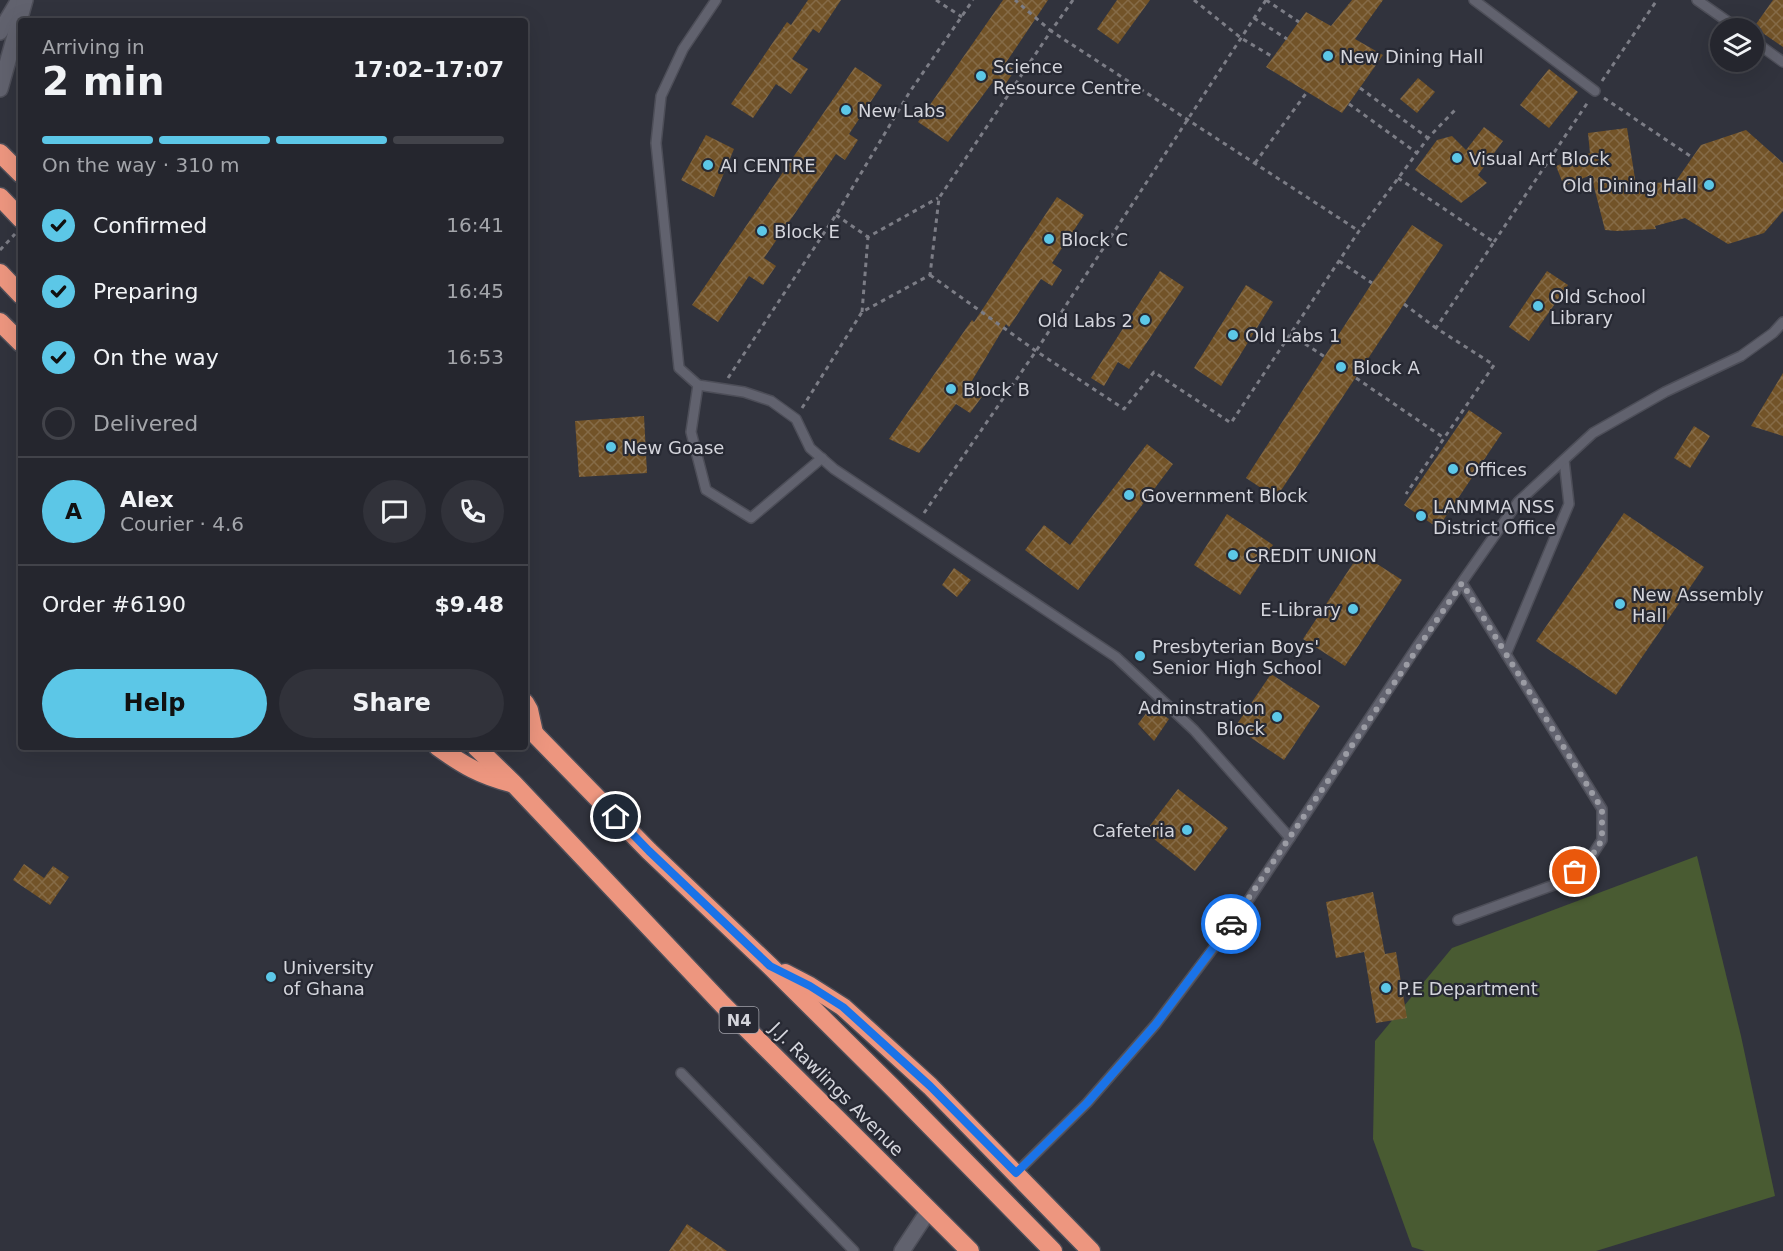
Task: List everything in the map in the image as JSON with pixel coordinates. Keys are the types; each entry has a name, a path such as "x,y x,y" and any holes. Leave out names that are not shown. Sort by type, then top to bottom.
{"highway":[{"path":"0,153 18,171"},
{"path":"0,197 18,216"},
{"path":"0,273 18,292"},
{"path":"0,322 18,340"},
{"path":"528,708 530,729 649,851 770,966 1053,1251"},
{"path":"442,750 463,765 488,777 513,783"},
{"name":"J.J. Rawlings Avenue","path":"479,750 723,1005 970,1251"},
{"path":"770,966 810,986 843,1007 930,1086 1091,1251"}],"street":[{"path":"0,32 19,0"},
{"path":"20,18 25,0"},
{"path":"0,89 18,25"},
{"path":"907,1249 929,1210"}],"lane":[{"path":"716,0 683,49 661,96 656,143 679,368 698,385 744,392 771,401 796,419 810,448 834,469 1116,657 1194,730 1290,838"},
{"path":"1474,0 1595,92"},
{"path":"1697,0 1723,18"},
{"path":"1764,48 1783,62"},
{"path":"1016,1173 1087,1103 1156,1024 1240,913 1518,502 1593,434 1665,392 1741,356 1773,333 1783,322"},
{"path":"698,385 691,432 706,490 751,518 822,458"},
{"path":"1506,654 1569,504 1564,460"},
{"path":"1458,920 1562,882 1587,863 1602,840 1602,809 1462,583"},
{"path":"681,1073 854,1251"}],"path":[{"path":"936,0 962,17"},
{"path":"720,389 836,215 909,93 972,0"},
{"path":"1015,0 1052,31 1359,231"},
{"path":"868,237 939,198 1073,0"},
{"path":"1194,0 1240,38 1273,57"},
{"path":"917,524 1036,351 1266,0 1299,22"},
{"path":"1436,327 1657,0"},
{"path":"1254,18 1287,39"},
{"path":"1360,88 1428,138"},
{"path":"1255,163 1306,92"},
{"path":"1595,92 1693,158"},
{"path":"1349,104 1417,153"},
{"path":"930,275 1036,351 1124,409 1154,372 1231,423 1359,231 1428,138 1457,108"},
{"path":"1398,178 1494,242"},
{"path":"930,275 939,198"},
{"path":"836,215 868,237"},
{"path":"0,250 18,231"},
{"path":"796,419 862,312 868,237"},
{"path":"1339,261 1372,283"},
{"path":"862,312 930,275"},
{"path":"1404,304 1494,365 1406,494"},
{"path":"1290,334 1325,357"},
{"path":"1356,378 1444,438"}],"green space":[{"path":"1697,856 1741,1036 1775,1196 1596,1251 1425,1251 1412,1247 1373,1139 1375,1041 1452,948"}],"building":[{"path":"808,0 841,0 819,33 813,29 792,59 808,69 791,94 776,84 753,118 731,104 787,22 791,25"},
{"name":"Science Resource Centre","path":"1003,0 1048,0 1005,64 1015,70 1002,89 992,83 948,142 918,122"},
{"path":"1117,0 1150,0 1118,44 1097,29"},
{"name":"New Dining Hall","path":"1352,0 1383,0 1355,39 1383,55 1342,113 1266,67 1306,12 1331,26"},
{"path":"1773,0 1783,0 1783,47 1764,34 1764,18 1760,18"},
{"path":"855,67 882,85 849,134 858,140 845,160 836,154 764,258 776,266 763,285 749,276 718,322 692,305"},
{"path":"1549,69 1578,92 1549,128 1520,105"},
{"path":"1418,78 1435,92 1417,113 1400,99"},
{"name":"Visual Art Block","path":"1484,127 1503,141 1478,175 1487,183 1461,203 1415,170 1437,140 1452,136 1466,150"},
{"name":"Old Dining Hall","path":"1627,128 1636,185 1676,181 1701,145 1746,130 1783,163 1783,211 1764,233 1728,244 1685,218 1655,226 1656,229 1605,230 1591,175 1564,186 1556,166 1590,153 1588,133"},
{"name":"AI CENTRE","path":"706,135 734,149 714,197 681,180"},
{"path":"1057,197 1084,215 1052,263 1062,270 1052,286 1041,279 1009,327 1006,324 970,384 984,394 970,413 956,404 919,453 889,439 972,320 974,322"},
{"name":"Block A","path":"1412,225 1443,245 1276,498 1246,478"},
{"name":"Old Labs 2","path":"1160,271 1184,287 1129,369 1118,362 1104,386 1091,378"},
{"name":"Old School Library","path":"1547,271 1568,285 1529,341 1509,327"},
{"name":"Old Labs 1","path":"1246,285 1273,302 1221,386 1194,368"},
{"path":"1783,373 1783,436 1751,426"},
{"name":"Offices","path":"1469,410 1502,433 1438,528 1404,505"},
{"name":"New Goase","path":"644,416 647,473 579,477 575,421"},
{"path":"1694,426 1710,436 1690,468 1674,458"},
{"name":"Government Block","path":"1147,444 1173,464 1078,590 1025,550 1044,525 1070,545"},
{"name":"New Assembly Hall","path":"1624,513 1704,567 1616,695 1536,641"},
{"name":"CREDIT UNION","path":"1227,514 1273,545 1240,595 1194,565"},
{"name":"E-Library","path":"1360,553 1402,580 1345,666 1303,639"},
{"path":"954,568 971,580 957,597 942,585"},
{"name":"Adminstration Block","path":"1271,674 1320,706 1284,760 1235,727"},
{"path":"1151,707 1169,719 1154,741 1138,724"},
{"name":"Cafeteria","path":"1178,789 1228,828 1195,871 1145,832"},
{"path":"24,864 44,878 53,866 69,877 50,905 13,880"},
{"path":"1373,892 1385,954 1396,952 1407,1018 1376,1023 1364,952 1336,958 1326,902"},
{"path":"687,1224 727,1251 669,1251"}],"way so far":[{"path":"1231,924 1462,583 1602,809 1602,840 1587,863 1575,872"}],"place":[{"name":"New Dining Hall","path":"1328,56"},
{"name":"Science Resource Centre","path":"981,76"},
{"name":"New Labs","path":"846,110"},
{"name":"Visual Art Block","path":"1457,158"},
{"name":"AI CENTRE","path":"708,165"},
{"name":"Old Dining Hall","path":"1709,185"},
{"name":"Block E","path":"762,231"},
{"name":"Block C","path":"1049,239"},
{"name":"Old School Library","path":"1538,306"},
{"name":"Old Labs 2","path":"1145,320"},
{"name":"Old Labs 1","path":"1233,335"},
{"name":"Block A","path":"1341,367"},
{"name":"Block B","path":"951,389"},
{"name":"New Goase","path":"611,447"},
{"name":"Offices","path":"1453,469"},
{"name":"Government Block","path":"1129,495"},
{"name":"LANMMA NSS District Office","path":"1421,516"},
{"name":"CREDIT UNION","path":"1233,555"},
{"name":"New Assembly Hall","path":"1620,604"},
{"name":"E-Library","path":"1353,609"},
{"name":"Presbyterian Boys' Senior High School","path":"1140,656"},
{"name":"Adminstration Block","path":"1277,717"},
{"name":"Cafeteria","path":"1187,830"},
{"name":"University of Ghana","path":"271,977"},
{"name":"P.E Department","path":"1386,988"}],"route":[{"path":"616,817 770,966 810,986 843,1007 930,1086 1016,1173 1087,1103 1156,1024 1231,924"}]}
